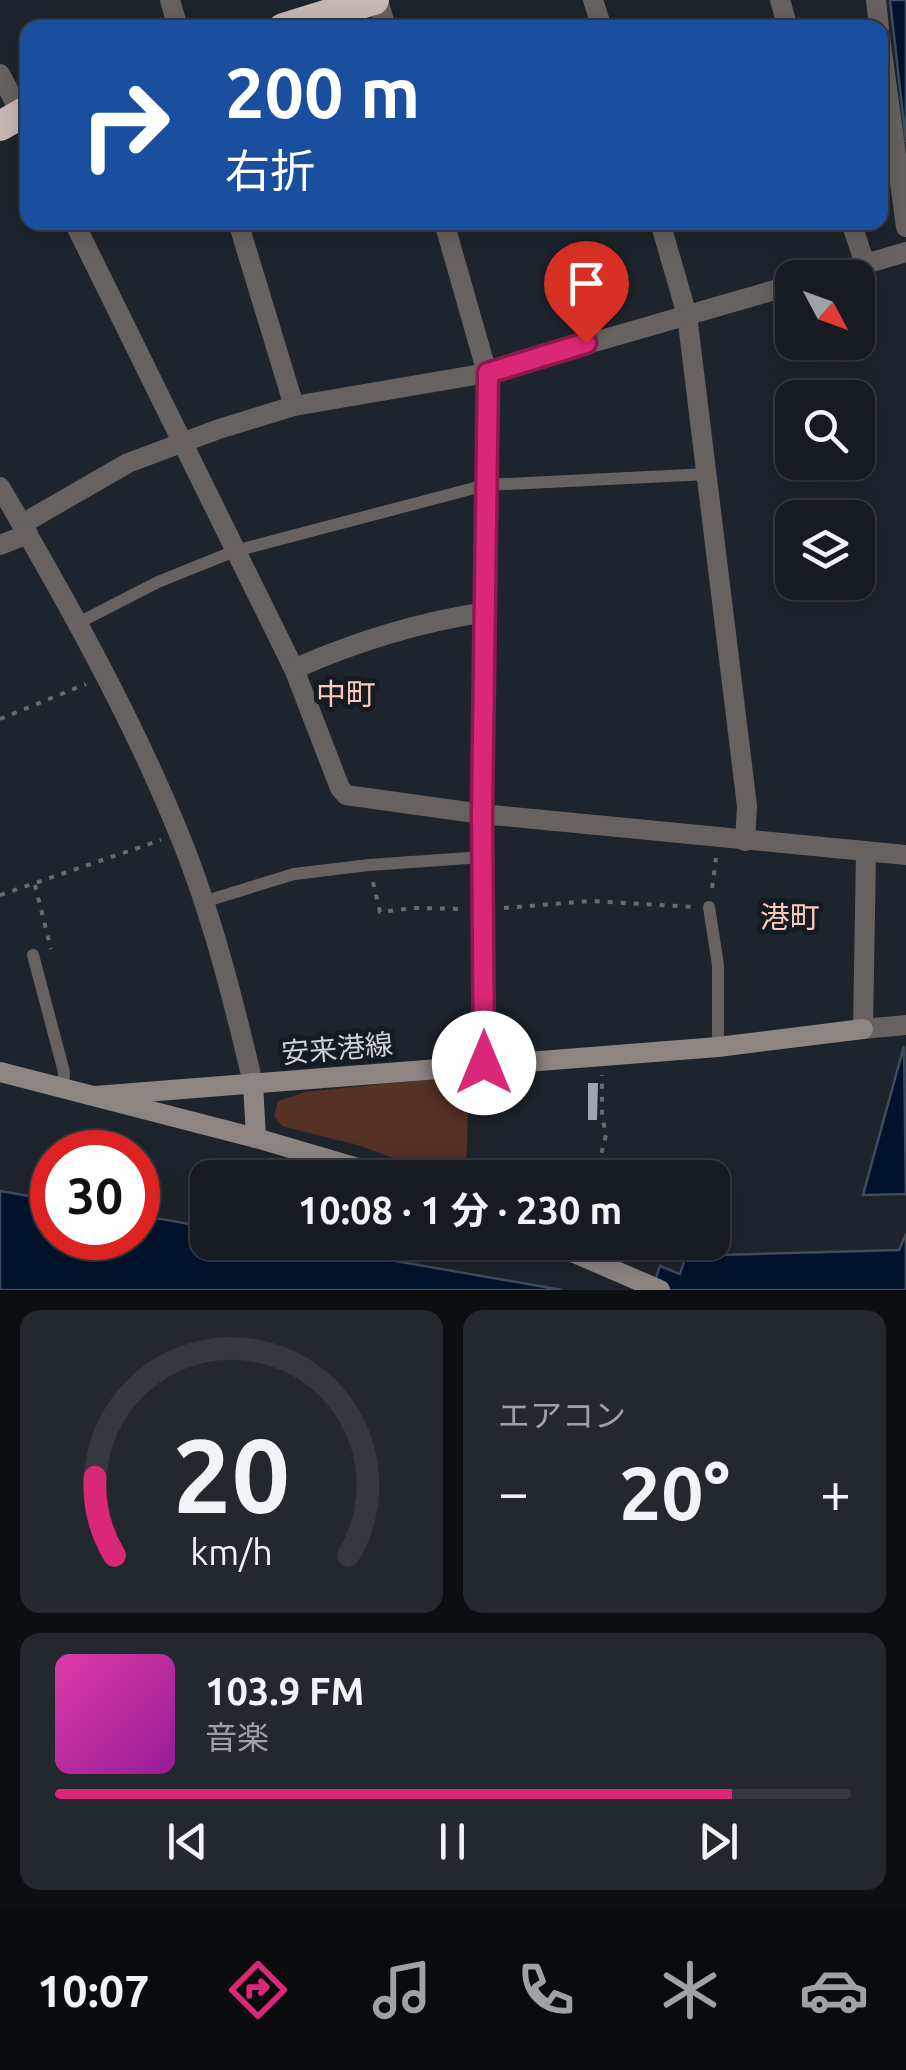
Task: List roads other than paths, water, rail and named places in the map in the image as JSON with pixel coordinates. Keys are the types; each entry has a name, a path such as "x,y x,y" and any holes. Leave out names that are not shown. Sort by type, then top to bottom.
{"highway":[{"path":"310,20 376,0"}],"main road":[{"name":"安来港線","path":"256,1138 253,1084 718,1047 863,1029"},
{"path":"0,1072 331,1160"},
{"path":"94,1096 253,1084"},
{"path":"591,1260 660,1290"}],"street":[{"path":"0,74 19,119"},
{"path":"888,96 906,227"},
{"path":"78,230 294,670 346,795 482,814 906,855"},
{"path":"240,230 294,406"},
{"path":"446,230 488,373 482,814 484,1063"},
{"path":"662,230 687,316 747,806 745,842"},
{"path":"854,230 864,260"},
{"path":"875,261 906,252"},
{"path":"0,545 128,463 182,441 294,406 488,373 775,290"},
{"path":"0,487 104,677 179,834 229,981 253,1084"},
{"path":"294,670 355,642 431,620 487,612"},
{"path":"866,852 863,1029 906,1024"}],"lane":[{"path":"76,624 158,582 235,552 486,485 708,474"},
{"path":"203,902 294,874 368,864 483,857"},
{"path":"709,907 718,965 718,1047"},
{"path":"33,955 64,1072 63,1088"}],"water":[{"path":"890,0 906,0 906,142"},
{"path":"904,1046 906,1194 863,1195"},
{"path":"0,1191 30,1196 30,1260 160,1260 160,1219 190,1224 190,1260 390,1260 562,1290 0,1290"},
{"path":"906,1234 906,1290 652,1290 660,1266 680,1274 685,1260 730,1260 730,1255 899,1250"}],"district":[{"name":"中町","path":"346,694"},
{"name":"港町","path":"790,917"}]}
